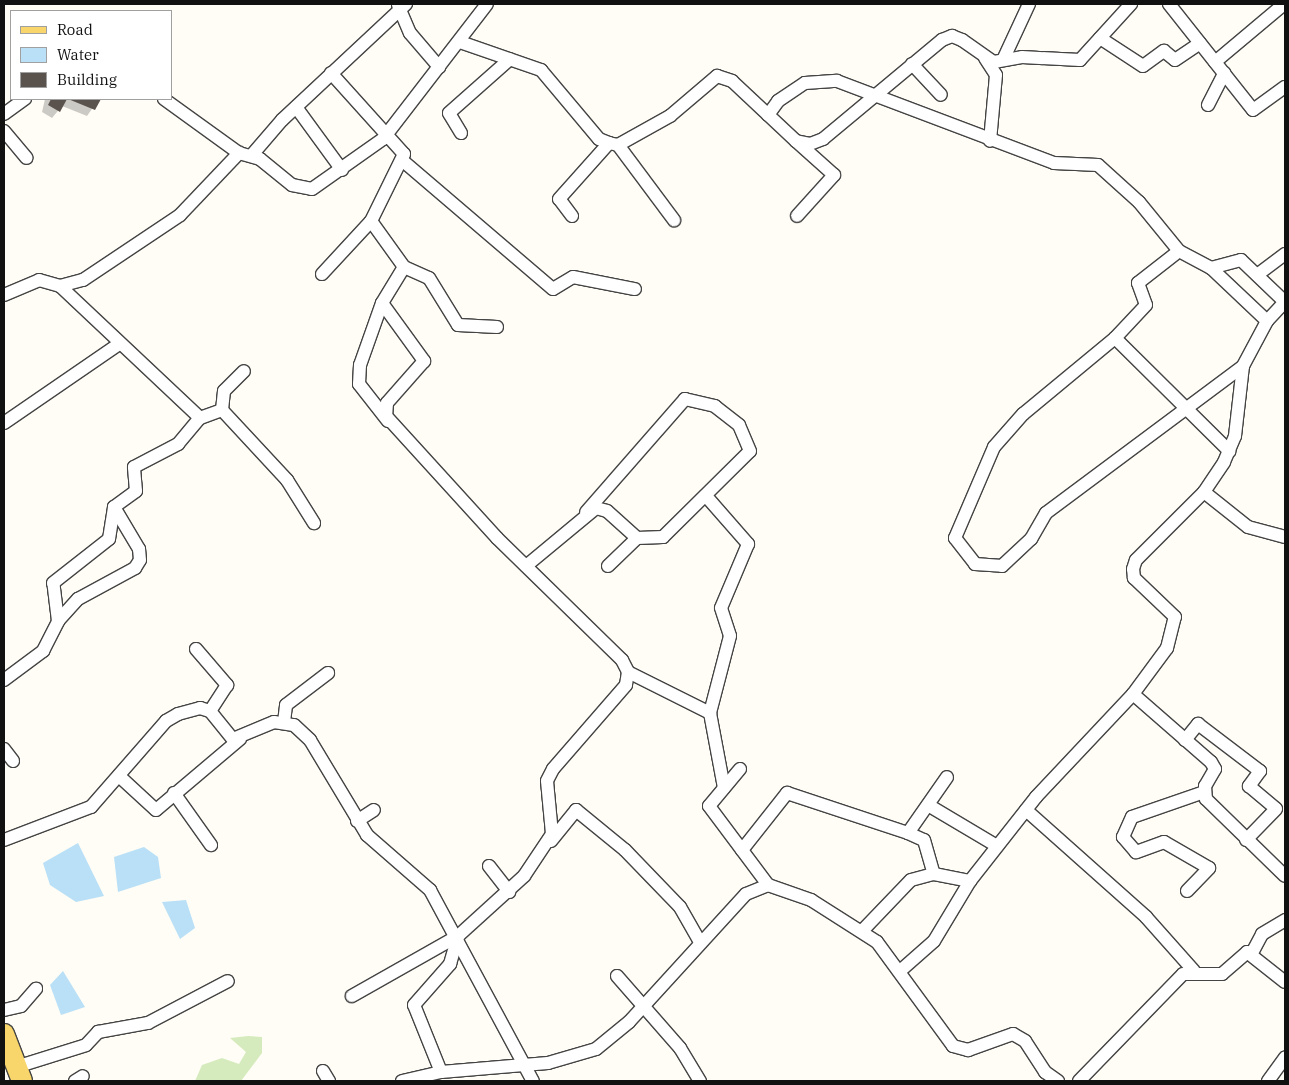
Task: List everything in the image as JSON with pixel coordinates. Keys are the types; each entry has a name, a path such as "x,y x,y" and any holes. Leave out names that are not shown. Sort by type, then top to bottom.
{"main road":[{"path":"4,1034 19,1074"}],"street":[{"path":"165,100 245,155 300,189 312,189 342,170 385,136 460,42 487,4"},
{"path":"1003,60 1029,4"},
{"path":"985,58 1003,60 1080,60 1131,4"},
{"path":"1169,4 1253,110 1285,87"},
{"path":"1215,62 1284,4"},
{"path":"60,286 83,280 180,216 401,6 410,32 439,67"},
{"path":"796,142 810,144 823,139 912,64 952,36 985,58 996,75 990,141"},
{"path":"1100,38 1143,66 1164,51 1175,60 1200,43"},
{"path":"460,42 541,70 599,139 614,144 674,220"},
{"path":"462,133 449,112 510,59"},
{"path":"912,64 941,95"},
{"path":"1208,105 1224,72"},
{"path":"322,274 371,221 403,160 401,148 385,136 331,73"},
{"path":"572,216 559,199 614,144 670,116 717,76 732,82 834,175 798,216"},
{"path":"768,115 778,101 805,82 837,81 990,141 1054,163 1098,165 1139,202 1179,251 1211,268 1267,321"},
{"path":"4,114 24,100"},
{"path":"296,107 342,170"},
{"path":"4,131 26,158"},
{"path":"403,160 553,289 573,277 635,288"},
{"path":"371,221 404,267 429,278 458,325 497,327"},
{"path":"1179,251 1138,283 1146,305 1115,338 1023,414 994,447 956,538 975,564 1002,566 1032,539 1046,513 1243,366"},
{"path":"1257,275 1285,254"},
{"path":"900,971 934,941 970,881 997,846 1026,810 1133,694 1167,648 1175,617 1134,578 1133,569 1136,560 1204,492 1229,451 1235,436 1243,366 1267,321 1285,302 1241,260 1211,268"},
{"path":"404,267 382,303 360,365 359,384 392,427 526,566 622,660 628,672 626,685 550,775 547,795 553,820 546,847"},
{"path":"4,295 39,280 60,286 119,344 200,418"},
{"path":"382,303 424,360 387,403 386,416 392,427"},
{"path":"1115,338 1229,451"},
{"path":"4,423 119,344"},
{"path":"244,371 224,391 222,410 287,480 314,523"},
{"path":"526,566 586,512 685,399 715,406 739,425 750,451 663,537 637,538 608,566"},
{"path":"58,622 53,583 109,539 114,507 136,490 134,467 178,444 200,418 222,410"},
{"path":"1204,492 1248,527 1285,537"},
{"path":"706,496 748,544 721,608 730,636 710,713 724,788"},
{"path":"4,680 42,651 58,622 78,599 134,568 140,560 139,549 114,507"},
{"path":"586,512 607,511 637,538"},
{"path":"196,649 227,685 210,711"},
{"path":"628,672 710,713"},
{"path":"284,722 286,705 328,673"},
{"path":"1133,694 1215,769 1204,792 1132,817 1122,837 1136,852 1164,842 1209,868 1187,891"},
{"path":"4,840 91,807 166,721 192,709 210,711 228,735 240,739"},
{"path":"119,776 156,810 240,739 274,722 284,722 310,740 367,835 430,890 458,936 521,1065 533,1081"},
{"path":"1185,740 1198,724 1260,771 1249,786 1276,808 1246,840"},
{"path":"4,749 13,761"},
{"path":"740,769 709,806 768,885 811,900 863,930 900,971 954,1046 968,1050 1013,1034 1025,1041 1045,1072 1058,1081"},
{"path":"908,833 947,778"},
{"path":"1204,792 1246,840 1285,876"},
{"path":"174,793 210,845"},
{"path":"742,850 786,793 924,840 934,874"},
{"path":"928,805 997,846"},
{"path":"358,821 374,810"},
{"path":"352,996 458,936 509,892 576,810 625,850 680,908 700,942"},
{"path":"1026,810 1146,917 1194,971"},
{"path":"490,866 509,892"},
{"path":"863,930 911,880 934,874 970,881"},
{"path":"402,1081 441,1072 521,1065 596,1049 642,1007 746,894 768,885"},
{"path":"1079,1081 1165,988 1194,971 1222,974 1242,954 1252,952 1262,934 1285,920"},
{"path":"441,1072 414,1005 450,964 458,936"},
{"path":"1252,952 1285,982"},
{"path":"617,976 642,1007 680,1048 700,1081"},
{"path":"19,1074 86,1045 98,1032 148,1023 228,981"},
{"path":"4,1010 21,1006 36,989"},
{"path":"1268,1081 1285,1058"}],"green space":[{"path":"262,1037 262,1053 241,1081 195,1081 202,1065 222,1058 239,1064 246,1052 230,1038"}],"water":[{"path":"78,843 104,896 76,902 50,885 43,863"},
{"path":"144,847 158,857 161,878 118,892 114,857"},
{"path":"186,900 195,928 180,939 162,902"},
{"path":"63,971 85,1007 61,1015 50,985"}],"building":[{"path":"50,100 66,100 60,112 48,105"},
{"path":"70,100 100,100 95,110"}]}
